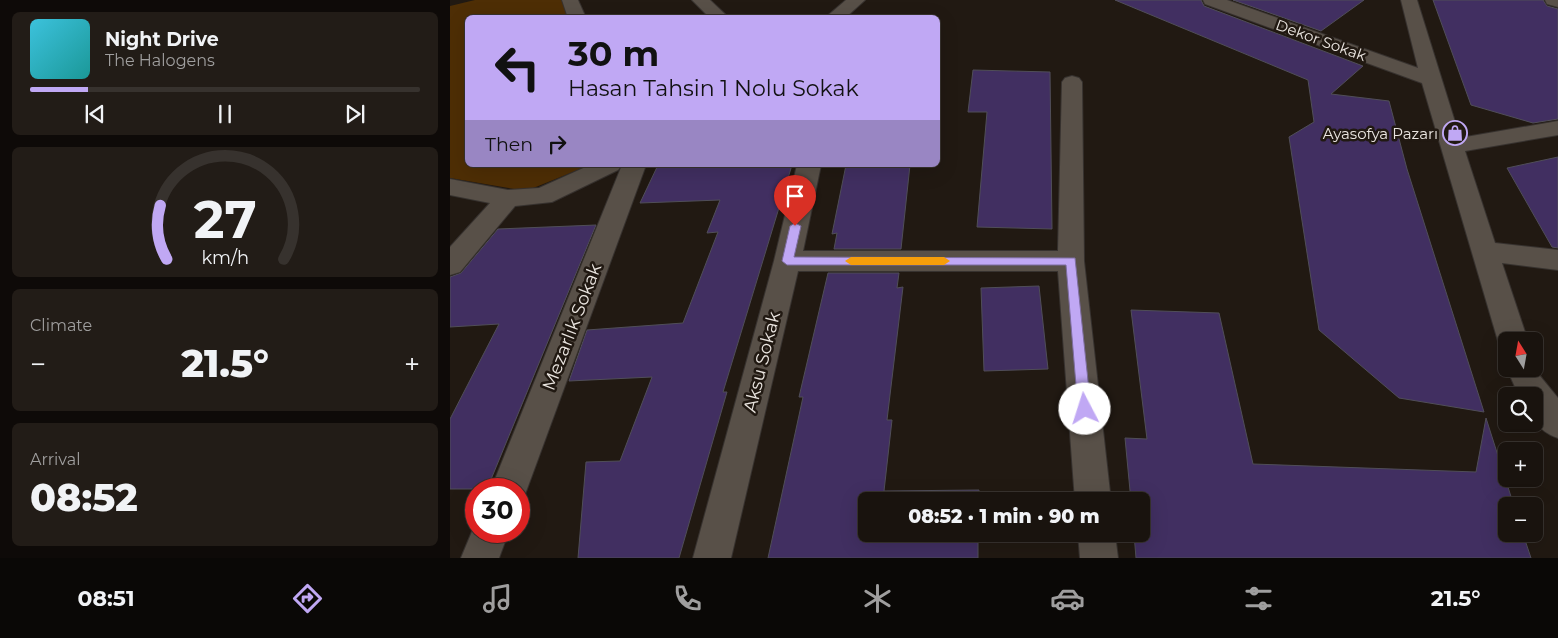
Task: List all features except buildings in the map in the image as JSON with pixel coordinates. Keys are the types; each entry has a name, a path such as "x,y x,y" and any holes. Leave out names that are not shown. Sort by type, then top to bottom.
{"street":[{"path":"570,0 577,15"},
{"path":"700,0 718,15"},
{"path":"838,15 857,0"},
{"name":"Dekor Sokak","path":"1211,0 1431,79"},
{"path":"1408,0 1510,332"},
{"path":"1553,0 1558,2"},
{"path":"1072,82 1071,261 1093,492"},
{"path":"1452,146 1558,128"},
{"path":"450,187 508,198 544,196 606,167"},
{"name":"Mezarlık Sokak","path":"513,478 633,167"},
{"name":"Aksu Sokak","path":"712,558 787,261 809,167"},
{"path":"450,265 508,198"},
{"path":"1484,251 1558,260"},
{"path":"787,261 1071,261"},
{"path":"1526,378 1528,384 1558,423"},
{"path":"1097,542 1099,558"},
{"path":"480,558 486,543"}],"shaded area":[{"path":"475,0 563,0 570,15 465,15 465,167 585,167 526,191 450,178 450,6"}],"slow traffic":[{"path":"851,261 944,261"}],"place":[{"name":"Ayasofya Pazarı","path":"1455,133"}],"route":[{"path":"795,226 787,261 1071,261 1085,409"}]}
